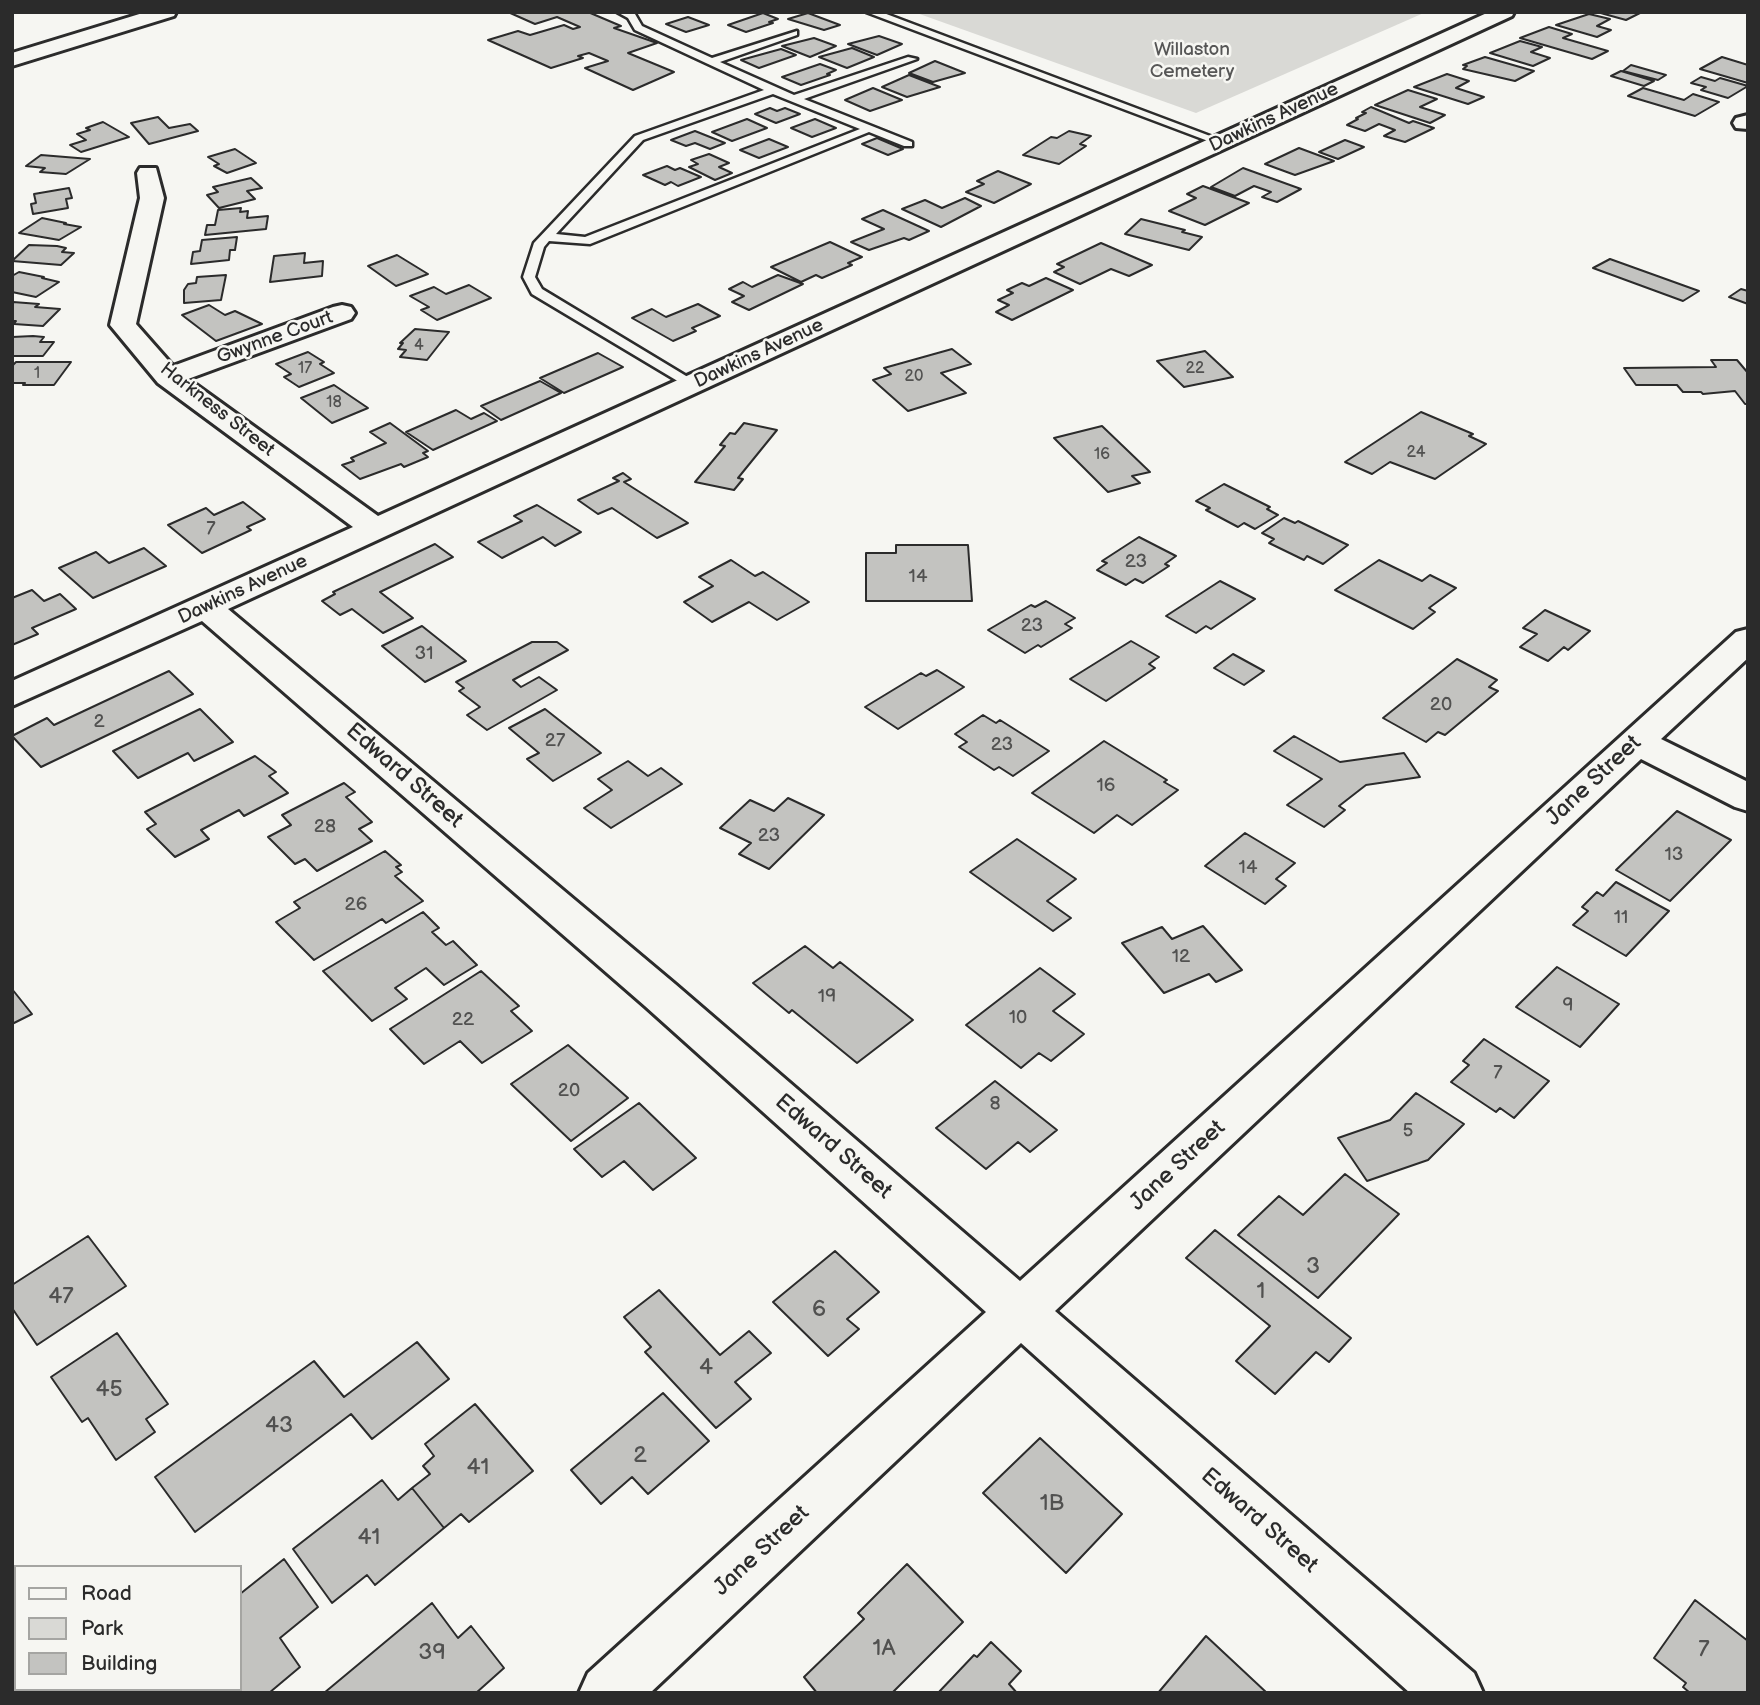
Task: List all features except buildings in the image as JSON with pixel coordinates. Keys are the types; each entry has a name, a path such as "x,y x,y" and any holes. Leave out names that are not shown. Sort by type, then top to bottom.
{"main road":[{"path":"12,60 167,12"},
{"name":"Dawkins Avenue","path":"12,695 1505,12"},
{"name":"Harkness Street","path":"148,173 152,198 123,325 169,377 376,529"},
{"name":"Gwynne Court","path":"169,377 342,313"},
{"name":"Edward Street","path":"206,607 660,995 1454,1693"},
{"name":"Jane Street","path":"608,1693 1748,639"},
{"path":"1637,741 1748,798"}],"lane":[{"path":"622,12 632,16 638,28 773,90 797,97 908,144"},
{"path":"871,12 1220,142"},
{"path":"713,61 794,33"},
{"path":"797,97 912,59"},
{"path":"691,385 537,291 528,277 538,246 639,138 773,90"},
{"path":"547,237 586,241 871,128"}],"green space":[{"name":"Willaston Cemetery","path":"914,12 1426,12 1196,113"}]}
